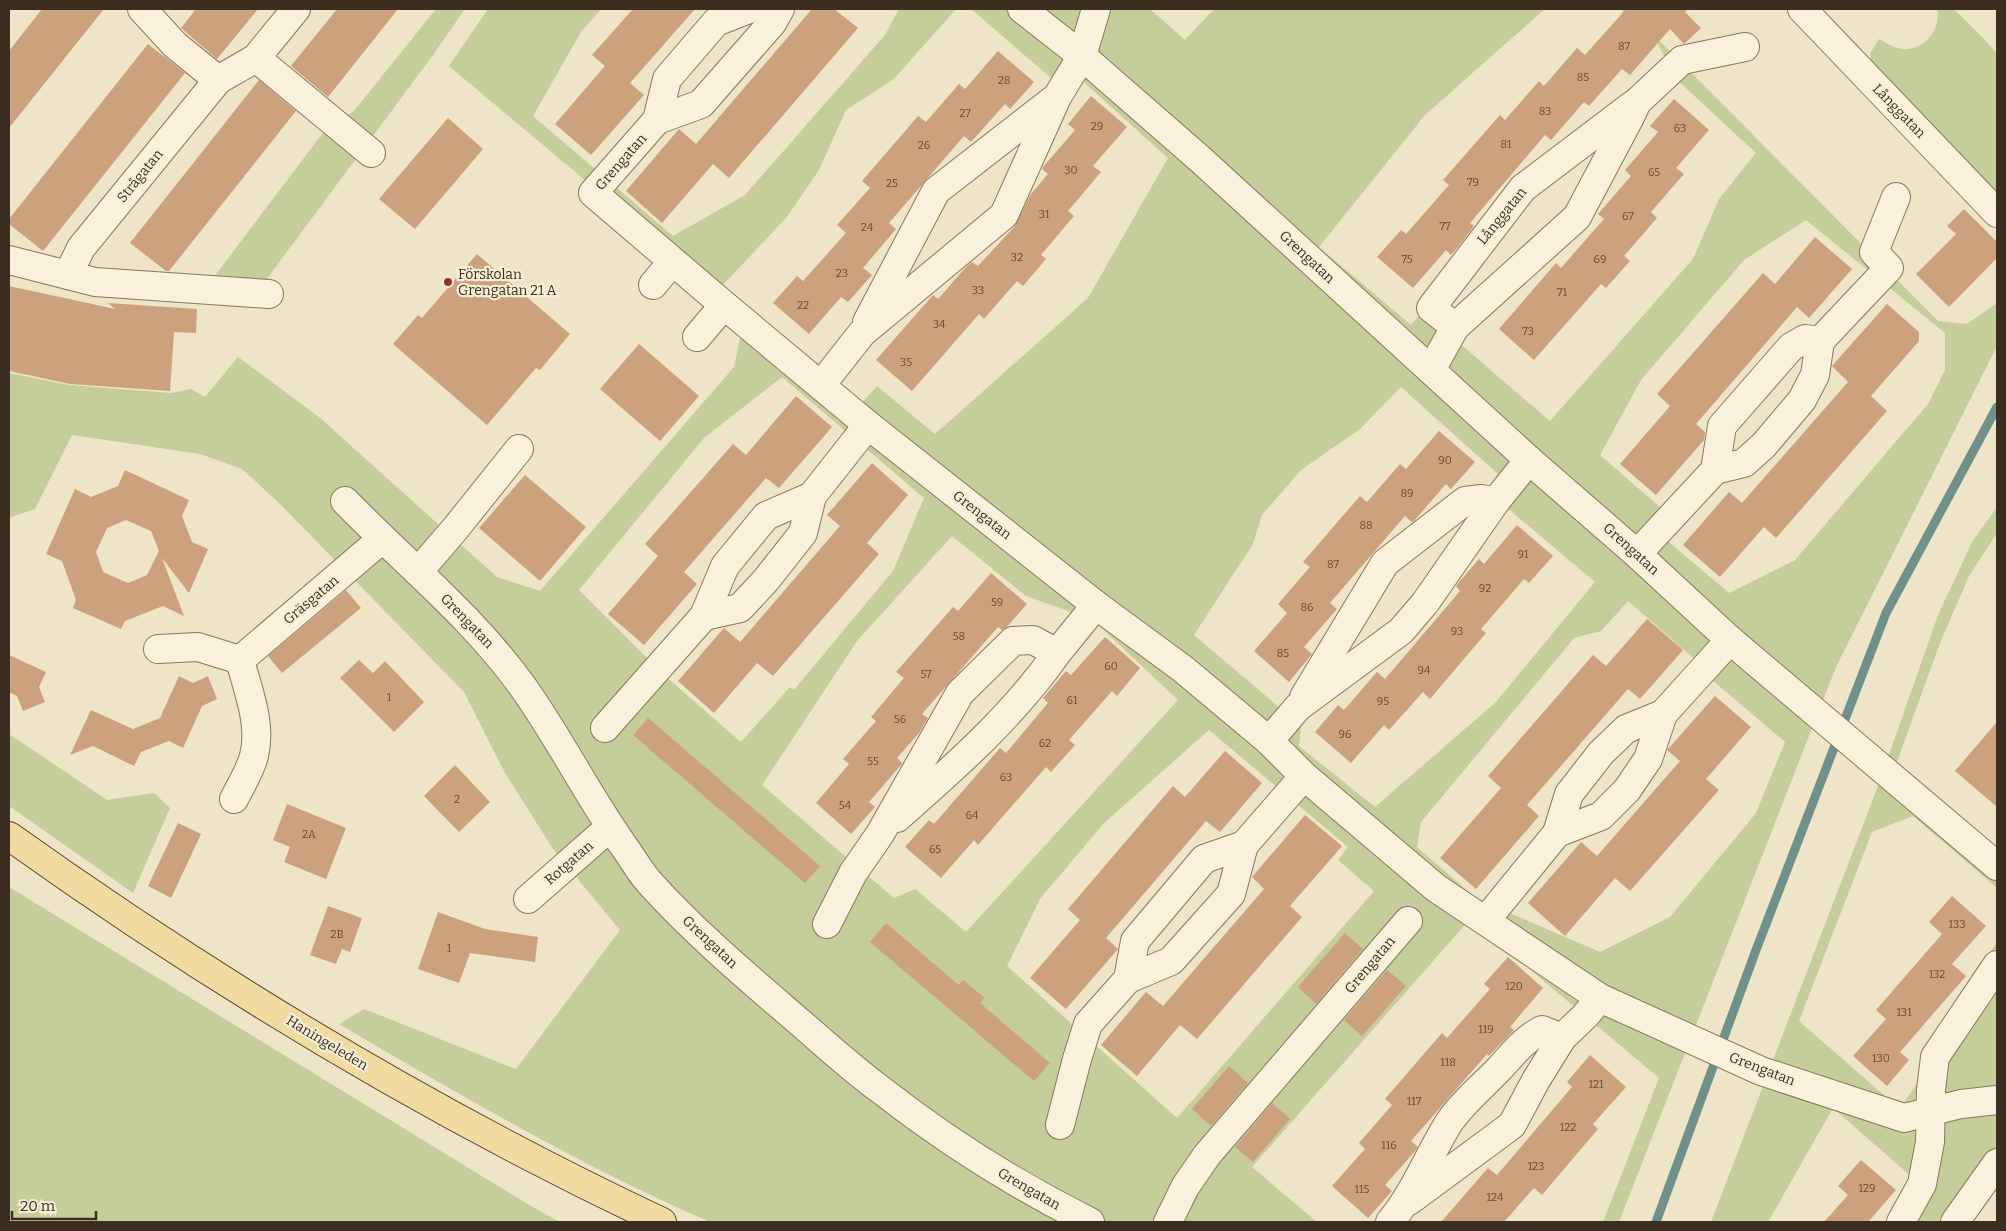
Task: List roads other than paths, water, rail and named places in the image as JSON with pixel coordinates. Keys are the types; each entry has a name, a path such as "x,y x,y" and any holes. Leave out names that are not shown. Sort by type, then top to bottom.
{"main road":[{"name":"Haningeleden","path":"9,836 163,943 408,1091 513,1148 662,1222"}],"street":[{"path":"142,9 175,45 218,80"},
{"name":"Strågatan","path":"68,275 81,248 218,80 256,58 296,9"},
{"name":"Grengatan","path":"763,33 758,19 750,9 716,22 668,79 657,120 594,193 672,262 868,424 1096,605 1183,669 1269,741 1304,776 1436,888 1600,998 1761,1071 1904,1118 1961,1104 1997,1100"},
{"name":"Grengatan","path":"657,120 701,104 763,33 780,9"},
{"name":"Grengatan","path":"1022,9 1082,56 1207,165 1529,460 1637,554 1730,640 1997,866"},
{"path":"862,332 1004,215 1057,97 1082,56 1096,9"},
{"name":"Långgatan","path":"1802,9 1997,213"},
{"name":"Långgatan","path":"1455,328 1431,308 1524,188 1637,102 1682,60 1745,47"},
{"path":"256,58 371,153"},
{"path":"821,385 862,332 936,191 1057,97"},
{"name":"Långgatan","path":"1431,370 1455,328 1577,217 1637,102"},
{"path":"1006,136 1021,139 1027,145 1031,155"},
{"path":"1637,554 1715,470 1744,463 1764,445 1802,400 1815,376 1820,341 1888,268 1874,252 1896,197"},
{"path":"9,260 95,282 269,294"},
{"path":"653,285 672,262"},
{"path":"697,337 724,305"},
{"path":"1715,470 1722,426 1791,347 1806,339 1820,341"},
{"path":"704,616 740,608 766,580 803,533 812,496 868,424"},
{"path":"418,572 519,449"},
{"path":"1298,707 1401,632 1425,603 1496,501 1529,460"},
{"path":"605,728 704,616 725,566 766,516 812,496"},
{"path":"1269,741 1298,707 1385,563 1465,502 1480,499 1496,501"},
{"name":"Grengatan","path":"345,500 382,539 494,648 555,735 610,826 647,879 694,930 880,1090 958,1147 1046,1200 1090,1222"},
{"name":"Gräsgatan","path":"240,660 382,539"},
{"path":"880,834 962,761 1016,705 1096,605"},
{"path":"827,924 853,873 880,834 960,693 1013,641 1033,640 1057,653"},
{"path":"1557,833 1601,816 1627,790 1648,759 1663,714 1730,640"},
{"path":"158,649 198,647 240,660 256,724 256,741 253,757 234,799"},
{"path":"1486,920 1557,833 1569,794 1602,753 1626,729 1663,714"},
{"path":"1060,1125 1088,1024 1128,979 1171,962 1231,894 1244,845 1304,776"},
{"name":"Rotgatan","path":"528,899 610,826"},
{"path":"1128,979 1135,941 1204,859 1244,845"},
{"name":"Grengatan","path":"1168,1222 1185,1187 1208,1155 1408,921"},
{"path":"1901,1222 1922,1184 1930,1142 1935,1057 1997,965"},
{"path":"1396,1214 1512,1125 1536,1080 1562,1038 1585,1016 1600,998"},
{"path":"1396,1214 1451,1120 1475,1092 1527,1038 1542,1030 1562,1038"},
{"path":"1956,1222 1997,1163"}],"waterway":[{"path":"1656,1222 1756,950 1886,613 1997,407"}],"place":[{"name":"Förskolan Grengatan 21 A","path":"448,282"}]}
